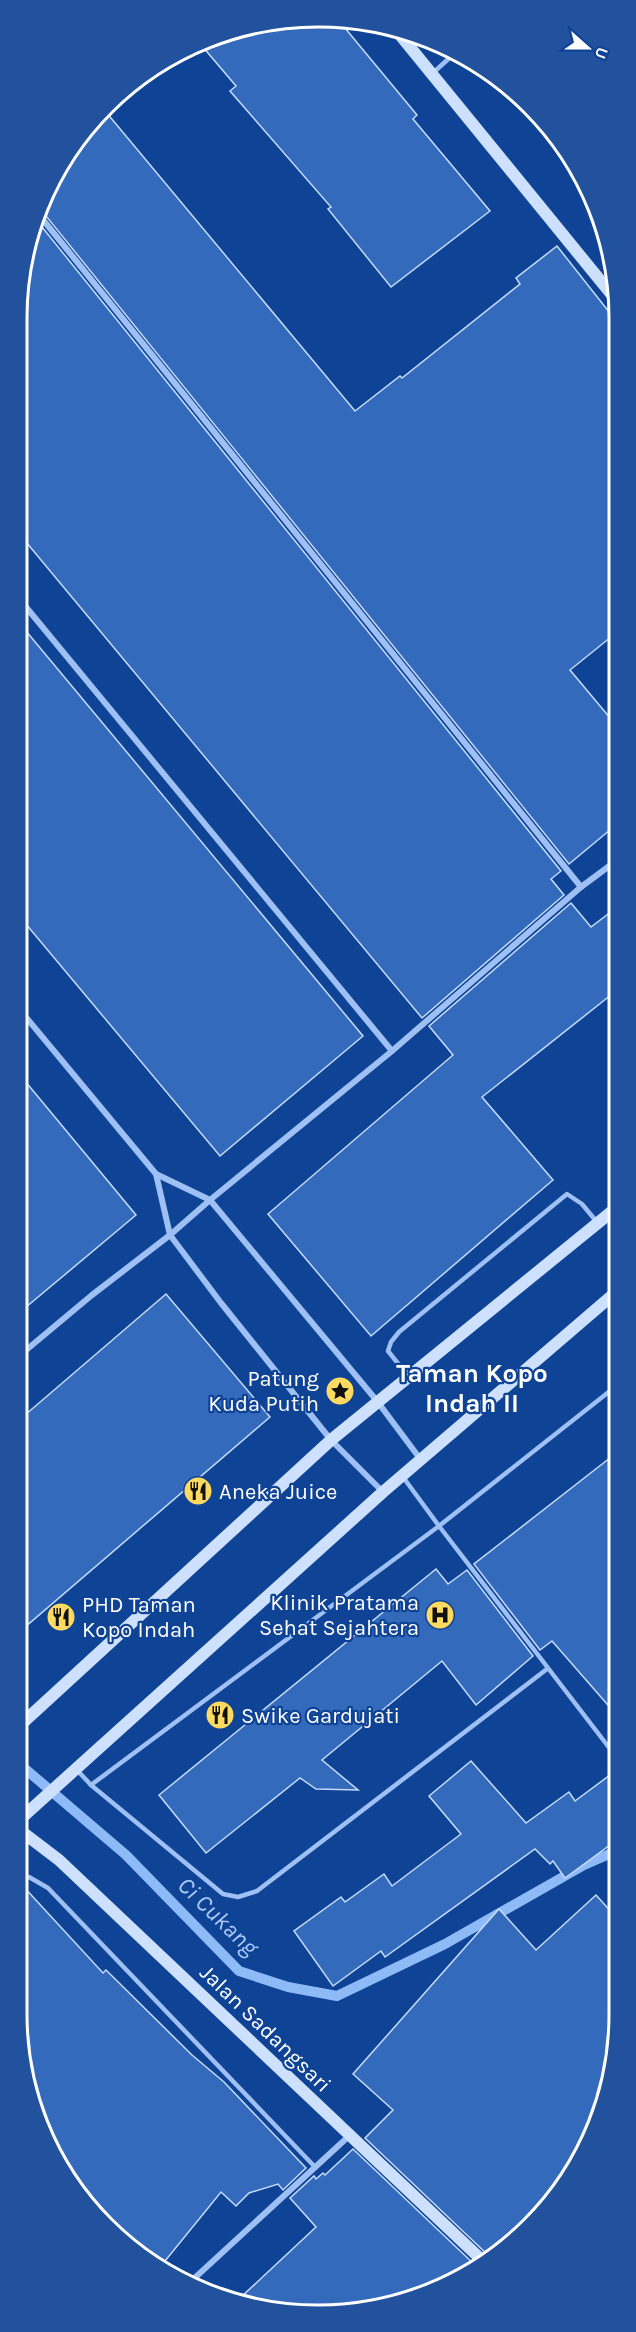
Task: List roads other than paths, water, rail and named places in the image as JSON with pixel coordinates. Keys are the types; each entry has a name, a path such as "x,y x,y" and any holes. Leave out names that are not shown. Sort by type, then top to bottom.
{"main road":[{"path":"404,40 607,289"},
{"path":"27,1719 331,1440 609,1214"},
{"path":"27,1812 383,1492 609,1298"},
{"name":"Jalan Sadangsari","path":"27,1836 59,1860 479,2257"}],"street":[{"path":"44,220 581,887"},
{"path":"27,608 392,1051"},
{"path":"27,1349 92,1295 170,1235 392,1051 581,887 609,866"},
{"path":"27,1018 156,1174 210,1200 377,1401 421,1460"},
{"path":"156,1174 170,1235 220,1302 331,1440 383,1492"},
{"path":"196,2278 349,2136"}],"lane":[{"path":"432,74 449,58"},
{"path":"408,1376 388,1351 390,1342 399,1332 567,1194 582,1204 598,1223"},
{"path":"91,1785 439,1526 609,1392"},
{"path":"402,1476 609,1748"},
{"path":"75,1768 91,1785 222,1894 238,1897 256,1891 547,1669"},
{"path":"27,1878 48,1888 315,2167"}],"waterway":[{"name":"Ci Cukang","path":"27,1770 126,1855 239,1971 288,1987 337,1996 445,1944 584,1865 609,1854"}],"place":[{"name":"Patung Kuda Putih","path":"340,1391"},
{"name":"Aneka Juice","path":"198,1491"},
{"name":"Klinik Pratama Sehat Sejahtera","path":"440,1615"},
{"name":"PHD Taman Kopo Indah","path":"61,1617"},
{"name":"Swike Gardujati","path":"220,1715"}],"district":[{"name":"Taman Kopo Indah II","path":"472,1388"}]}
